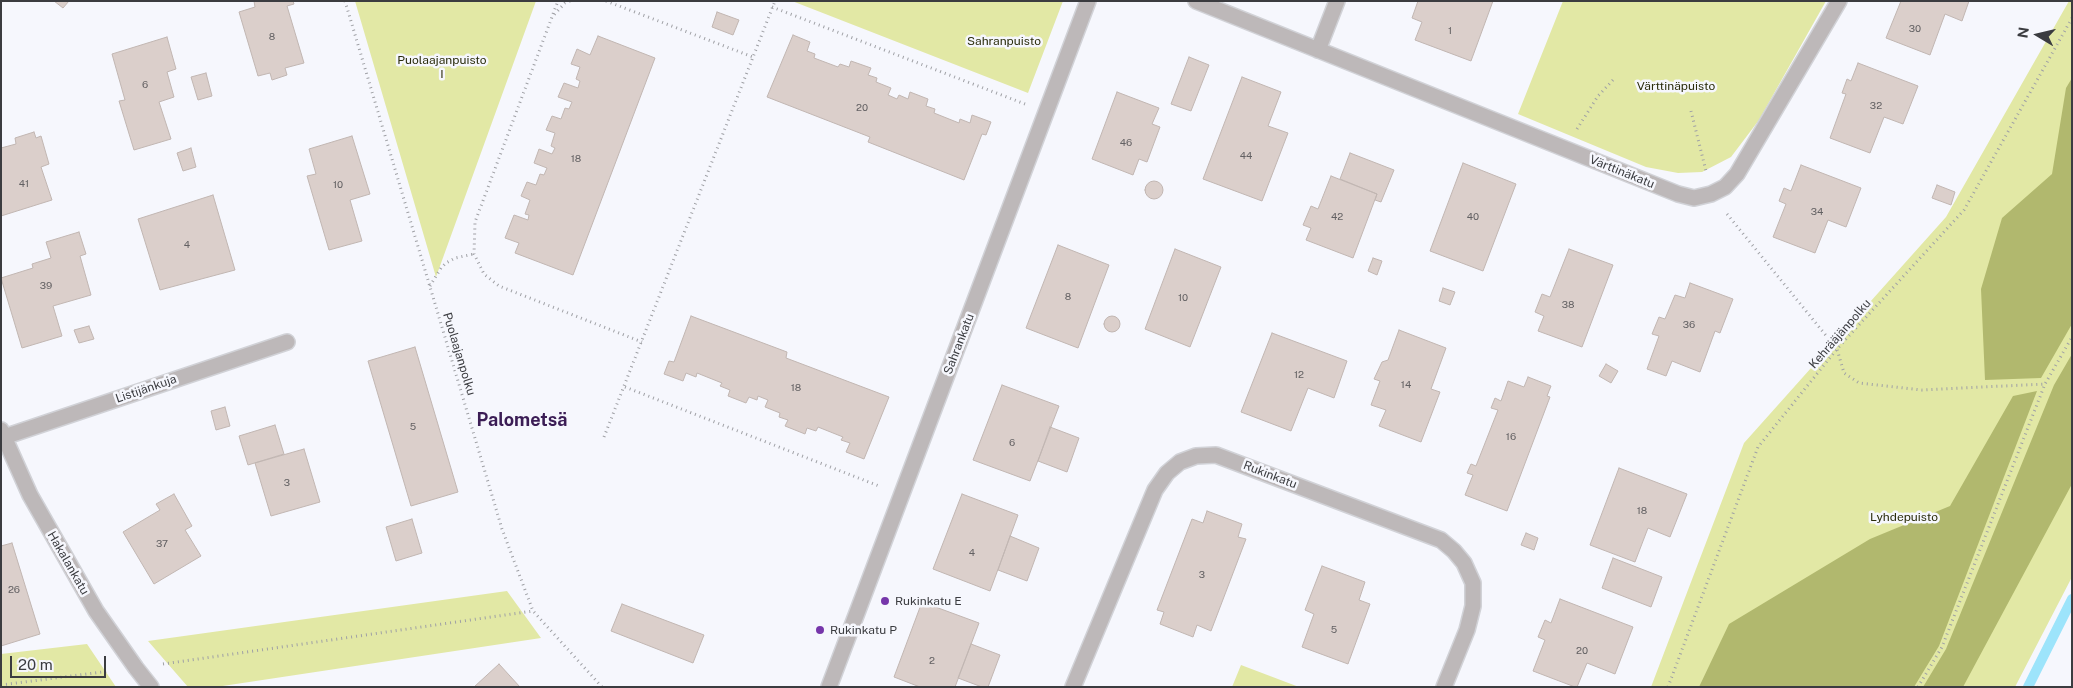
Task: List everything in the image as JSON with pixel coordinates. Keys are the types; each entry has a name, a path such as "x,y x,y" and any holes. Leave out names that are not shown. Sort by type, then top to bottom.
{"street":[{"name":"Sahrankatu","path":"829,687 1088,1"},
{"name":"Värttinäkatu","path":"1196,1 1678,194 1694,198 1711,194 1725,187 1737,174 1839,1"},
{"path":"1318,50 1337,1"},
{"name":"Listijänkuja","path":"3,433 288,342"},
{"name":"Hakalankatu","path":"3,433 30,495 96,611 136,668 152,687"},
{"name":"Rukinkatu","path":"1073,687 1155,490 1167,473 1180,462 1196,456 1216,454 1441,540 1454,551 1464,563 1473,583 1473,606 1468,630 1444,687"}],"path":[{"name":"Puolaajanpolku","path":"345,1 502,529 533,611 602,687"},
{"path":"558,1 475,222 474,254 484,274 499,286 642,342"},
{"path":"552,17 565,3 570,1"},
{"path":"606,1 753,57"},
{"path":"604,437 775,1"},
{"path":"772,7 1046,113"},
{"name":"Kehrääjänpolku","path":"1668,687 1758,448 1837,349 1964,210 2072,18"},
{"path":"1567,150 1582,119 1598,96 1613,80"},
{"path":"1691,111 1711,194 1837,349 1844,373 1859,384 1922,390 2045,384"},
{"path":"430,287 446,263 455,258 474,254"},
{"path":"1918,687 1942,647 2045,384 2072,337"},
{"path":"625,387 902,495"},
{"path":"1,685 136,668 533,611"}],"green space":[{"name":"Puolaajanpuisto I","path":"355,1 536,1 436,277"},
{"name":"Sahranpuisto","path":"792,1 1063,1 1028,93"},
{"name":"Värttinäpuisto","path":"1563,1 1826,1 1759,120 1731,157 1702,172 1678,173 1646,167 1518,114"},
{"name":"Lyhdepuisto","path":"2069,1 2072,1 2072,577 2015,687 1651,687 1744,443 1946,217"},
{"path":"2072,78 2072,324 2041,378 1985,380 1981,289 2002,218 2052,174 2066,88"},
{"path":"2072,354 2072,484 1963,687 1923,687 1946,649 2054,385"},
{"path":"2037,391 1939,646 1914,687 1699,687 1729,624 1870,539 1950,506 2013,396"},
{"path":"507,591 541,638 216,687 188,687 148,641"},
{"path":"87,644 116,687 1,687 1,654"},
{"path":"1241,665 1299,687 1232,687"}],"building":[{"path":"54,1 69,1 63,8"},
{"path":"254,1 293,1 294,4 287,6 304,63 285,68 287,75 272,80 270,73 258,76 239,12 255,7"},
{"path":"1418,1 1493,1 1471,61 1415,40 1422,22 1412,18"},
{"path":"1901,1 1969,1 1962,21 1945,14 1930,55 1886,38"},
{"path":"717,12 739,20 733,35 712,27"},
{"path":"793,35 810,42 807,51 815,54 814,58 838,67 840,64 849,67 851,61 871,68 868,75 877,78 876,82 891,88 888,95 897,99 899,95 908,99 910,92 928,99 926,106 935,109 934,113 959,123 960,119 970,123 972,115 991,122 986,135 982,134 964,180 868,142 870,137 767,97"},
{"path":"598,36 655,58 573,275 515,253 519,243 505,238 514,215 528,220 529,215 525,214 530,200 521,196 527,182 536,185 540,174 544,175 547,168 534,163 539,149 552,154 555,148 551,146 555,133 546,130 552,116 561,119 565,108 569,109 572,102 558,97 564,83 578,88 580,81 576,79 580,67 571,64 577,49 590,55"},
{"path":"167,37 176,69 167,72 174,97 159,102 171,139 134,150 119,101 125,100 112,54"},
{"path":"1189,57 1209,65 1191,111 1171,104"},
{"path":"1858,63 1918,86 1903,124 1884,117 1870,153 1830,138 1846,94 1842,93 1847,79 1851,81"},
{"path":"206,73 212,96 198,100 191,77"},
{"path":"1242,77 1281,92 1268,126 1288,133 1262,201 1203,179"},
{"path":"1117,92 1159,108 1152,124 1160,127 1147,162 1139,159 1133,175 1092,159"},
{"path":"34,132 36,138 41,136 49,164 41,167 52,200 1,216 1,148 16,144 15,138"},
{"path":"352,136 370,194 350,200 362,241 329,250 307,176 316,174 309,149"},
{"path":"191,148 196,167 183,171 177,153"},
{"path":"1350,153 1394,170 1381,202 1375,200 1377,194 1340,179"},
{"path":"1463,163 1516,184 1483,271 1430,251"},
{"path":"1801,165 1861,188 1846,227 1828,220 1815,253 1773,237 1786,204 1779,201 1784,188 1791,191"},
{"path":"1331,176 1377,194 1353,258 1306,240 1311,228 1303,225 1311,206 1318,209"},
{"path":"1150,181 1158,181 1163,186 1161,197 1150,199 1145,194 1145,186"},
{"path":"1937,185 1955,192 1951,205 1932,198"},
{"path":"213,195 235,270 160,290 138,219"},
{"path":"79,232 86,254 80,256 91,295 53,306 62,336 22,348 1,278 33,268 32,264 51,258 46,242"},
{"path":"1058,245 1109,265 1078,348 1026,328"},
{"path":"1175,249 1221,267 1190,347 1145,329"},
{"path":"1569,249 1613,265 1582,347 1538,331 1544,316 1535,312 1542,294 1550,297"},
{"path":"1373,258 1382,261 1377,275 1368,271"},
{"path":"1690,283 1733,299 1720,333 1715,331 1700,372 1672,361 1666,376 1647,369 1659,336 1652,334 1659,317 1665,319 1675,295 1685,298"},
{"path":"1443,288 1455,292 1450,305 1439,301"},
{"path":"691,316 787,352 786,358 889,397 864,459 846,452 850,443 841,440 843,437 818,427 816,431 807,428 805,434 785,426 788,420 779,417 780,413 765,407 768,400 758,396 757,400 749,397 746,403 728,396 730,390 720,386 722,383 697,373 696,377 686,373 683,381 664,374 669,361 674,362"},
{"path":"1109,316 1115,316 1120,321 1118,330 1109,332 1104,327 1104,321"},
{"path":"89,326 94,339 79,343 74,330"},
{"path":"1399,330 1446,348 1431,389 1440,392 1421,442 1379,426 1386,410 1371,405 1380,381 1374,379 1382,362 1388,360"},
{"path":"1272,333 1347,361 1334,398 1308,388 1291,431 1241,412"},
{"path":"415,347 458,492 411,506 368,361"},
{"path":"1606,364 1618,371 1611,383 1599,376"},
{"path":"1528,377 1551,386 1547,396 1550,397 1507,511 1465,495 1473,475 1467,473 1471,464 1476,466 1498,410 1491,408 1495,398 1501,401 1508,381 1524,387"},
{"path":"1002,385 1059,406 1030,481 973,460"},
{"path":"225,407 230,426 216,430 211,411"},
{"path":"275,425 284,454 248,465 239,436"},
{"path":"1050,427 1079,438 1067,472 1038,461"},
{"path":"304,449 320,502 271,516 255,463"},
{"path":"1619,468 1687,494 1670,537 1648,528 1635,562 1590,545"},
{"path":"174,494 192,526 185,530 201,556 154,584 123,532 160,510 156,504"},
{"path":"962,494 1018,515 990,591 933,569"},
{"path":"1207,511 1242,524 1238,537 1246,539 1211,631 1197,625 1193,637 1160,624 1164,612 1157,610 1192,519 1203,523"},
{"path":"412,519 422,553 396,561 386,527"},
{"path":"1526,533 1538,538 1534,550 1521,545"},
{"path":"1010,536 1039,548 1027,581 998,570"},
{"path":"12,543 40,634 1,646 1,546"},
{"path":"1613,558 1662,577 1651,607 1602,588"},
{"path":"1322,566 1365,582 1359,600 1370,604 1348,664 1302,647 1314,614 1305,610"},
{"path":"1560,599 1633,627 1615,674 1587,663 1577,687 1575,687 1533,671 1545,640 1538,637 1545,620 1551,623"},
{"path":"922,602 979,623 955,687 920,687 894,677"},
{"path":"622,604 704,635 693,663 611,631"},
{"path":"971,644 1000,655 988,687 982,687 958,678"},
{"path":"499,664 520,687 474,687"}],"waterway":[{"path":"2028,687 2072,599"}],"place":[{"name":"Rukinkatu E","path":"885,601"},
{"name":"Rukinkatu P","path":"820,630"}],"district":[{"name":"Palometsä","path":"522,420"}]}
